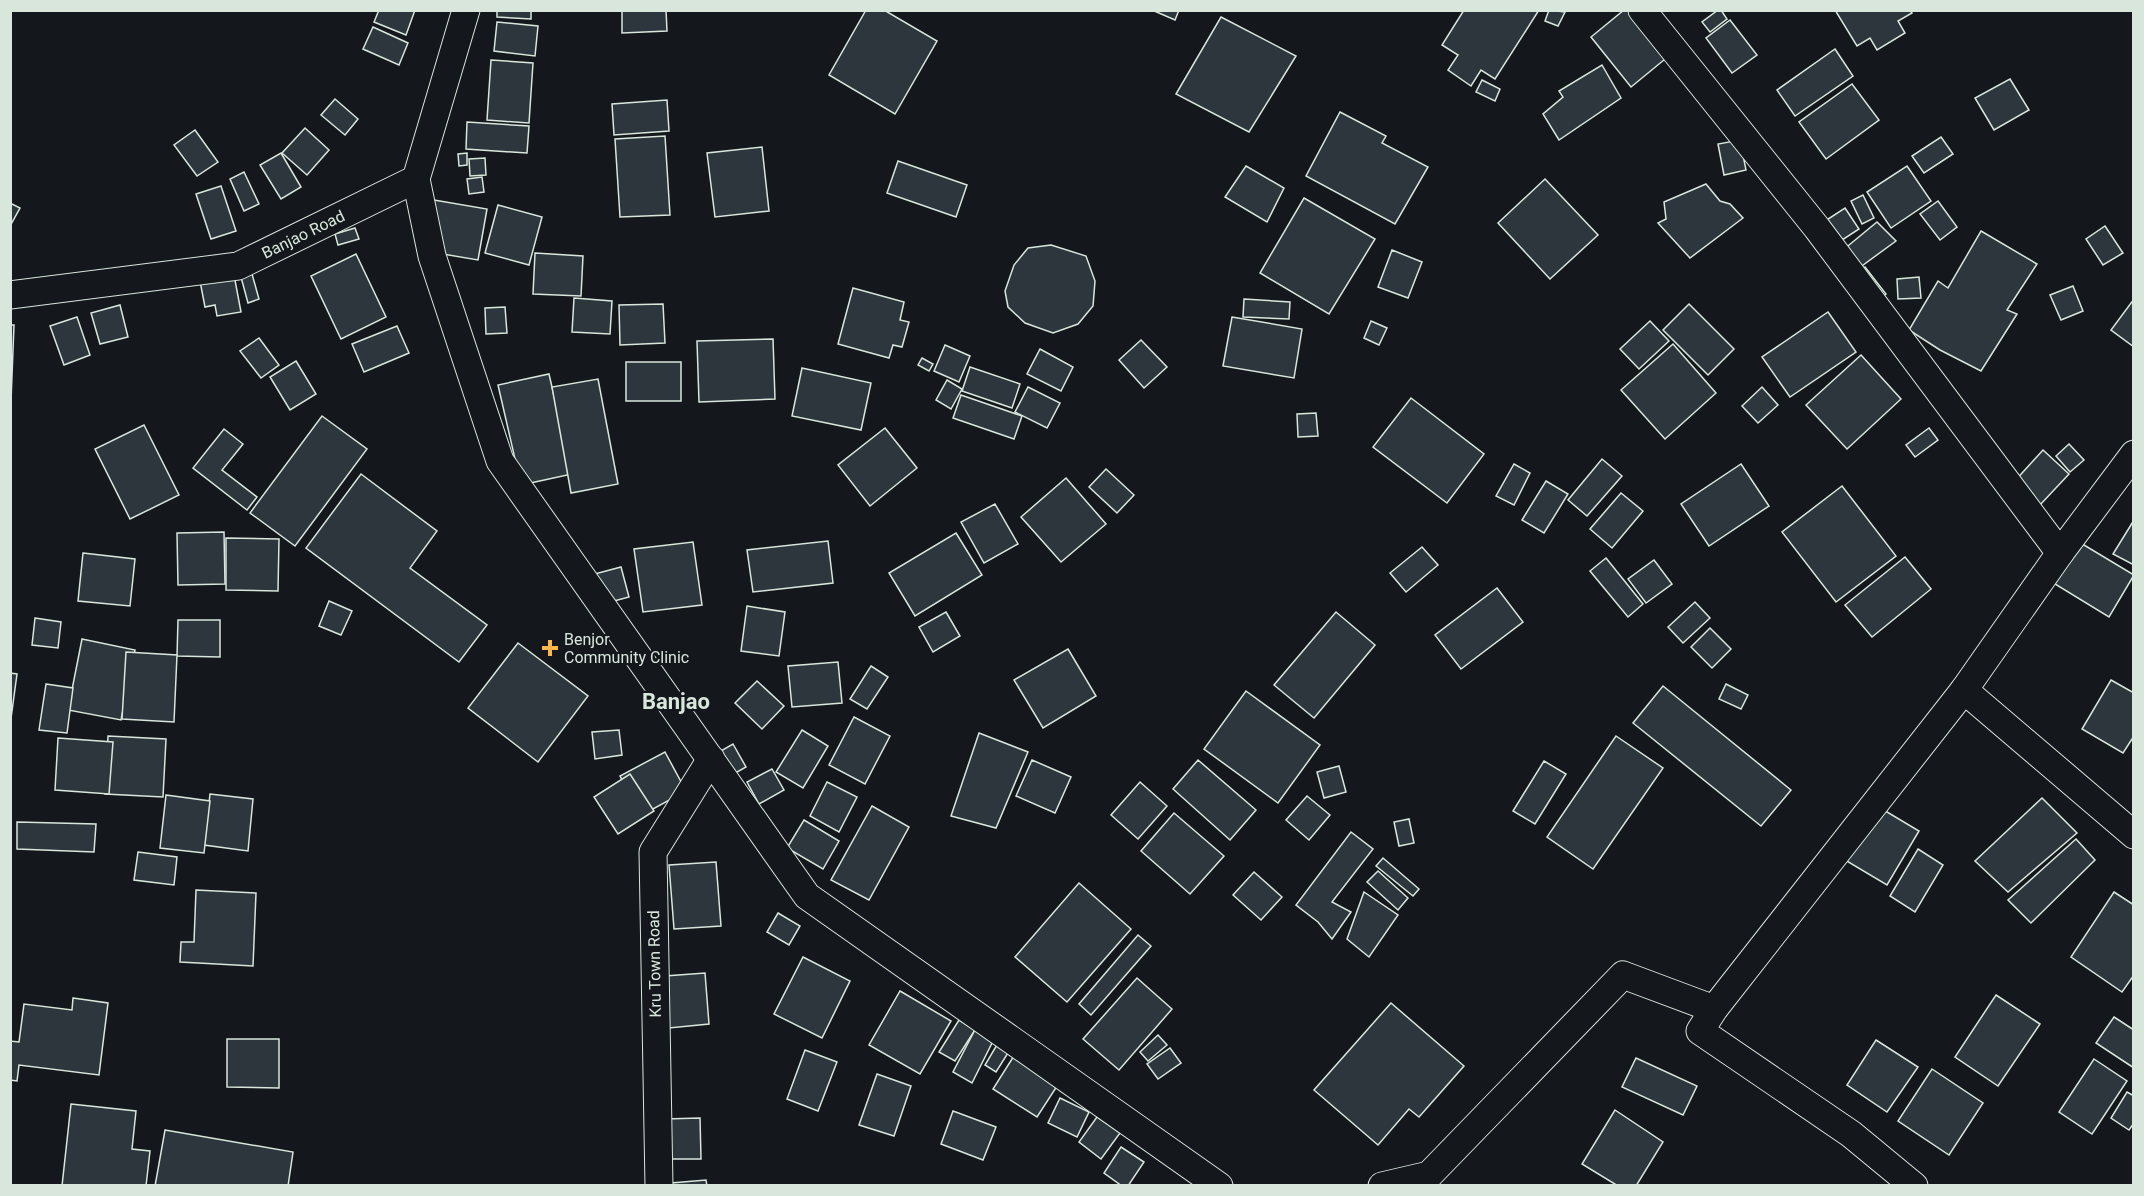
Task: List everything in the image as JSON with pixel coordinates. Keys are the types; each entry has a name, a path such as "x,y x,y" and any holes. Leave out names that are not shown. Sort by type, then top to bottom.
{"street":[{"path":"466,10 416,179 432,256 500,461 807,896 1219,1185"},
{"path":"1642,10 1817,228 2060,553"},
{"name":"Banjao Road","path":"10,295 238,266 416,179"},
{"path":"1914,1185 1851,1134 1700,1031 1714,1009 1964,690 2133,454"},
{"path":"1964,690 2133,835"},
{"name":"Kru Town Road","path":"659,1185 653,852 711,759"},
{"path":"1382,1185 1429,1175 1623,975 1714,1009"}],"building":[{"path":"379,10 415,10 406,35 374,22"},
{"path":"497,10 531,10 531,19 497,17"},
{"path":"622,10 666,10 667,31 622,33"},
{"path":"866,10 884,10 937,41 895,114 829,75"},
{"path":"1152,10 1179,10 1175,20"},
{"path":"1464,10 1539,10 1495,79 1481,70 1471,86 1448,70 1458,55 1442,45"},
{"path":"1549,10 1565,12 1558,26 1545,21"},
{"path":"1624,10 1634,10 1670,55 1631,87 1591,37"},
{"path":"1721,10 1727,19 1710,32 1702,22"},
{"path":"1835,10 1910,10 1912,13 1898,21 1905,33 1877,50 1870,38 1857,46"},
{"path":"1221,17 1296,56 1249,132 1176,94"},
{"path":"1730,20 1757,55 1732,73 1706,38"},
{"path":"497,22 538,26 535,56 494,51"},
{"path":"373,27 408,43 399,65 363,49"},
{"path":"1835,49 1853,76 1795,116 1777,90"},
{"path":"491,60 533,63 529,123 487,120"},
{"path":"1602,65 1621,98 1559,140 1543,114 1563,97 1559,91"},
{"path":"2010,79 2029,110 1994,130 1975,98"},
{"path":"1482,80 1500,89 1495,101 1476,92"},
{"path":"1852,84 1879,120 1826,159 1799,122"},
{"path":"335,99 358,119 345,135 321,115"},
{"path":"667,100 669,131 614,135 612,104"},
{"path":"1340,112 1386,136 1382,143 1428,167 1395,224 1306,176"},
{"path":"467,122 529,126 527,153 466,149"},
{"path":"305,128 329,150 307,175 282,153"},
{"path":"195,130 218,162 197,176 174,145"},
{"path":"665,136 670,215 620,217 615,139"},
{"path":"1941,137 1953,154 1924,173 1912,156"},
{"path":"1740,140 1746,170 1724,175 1718,144"},
{"path":"762,147 769,211 715,217 707,153"},
{"path":"281,153 301,187 281,199 260,165"},
{"path":"467,153 467,165 459,166 458,154"},
{"path":"485,158 486,175 470,176 469,159"},
{"path":"898,161 967,185 956,217 887,193"},
{"path":"1246,166 1284,188 1267,222 1225,197"},
{"path":"1907,166 1931,201 1891,228 1867,192"},
{"path":"244,172 259,204 244,211 230,179"},
{"path":"482,177 484,192 469,194 467,179"},
{"path":"1545,179 1598,235 1550,279 1498,223"},
{"path":"1706,184 1720,201 1730,204 1743,218 1690,258 1658,223 1666,219 1664,202"},
{"path":"221,186 236,231 211,239 196,194"},
{"path":"1863,195 1874,218 1862,224 1851,201"},
{"path":"1304,198 1375,239 1329,314 1260,273"},
{"path":"434,200 487,209 478,260 425,251"},
{"path":"1938,201 1957,227 1940,240 1920,214"},
{"path":"10,203 20,208 10,226"},
{"path":"498,205 542,217 529,265 485,253"},
{"path":"1845,208 1859,229 1836,244 1822,223"},
{"path":"1877,222 1896,241 1859,268 1843,250"},
{"path":"2105,226 2123,253 2103,265 2086,239"},
{"path":"355,228 359,239 338,245 335,234"},
{"path":"1981,231 2037,264 2007,310 2017,314 1981,371 1940,350 1909,330 1938,281 1948,288"},
{"path":"1051,245 1086,256 1095,281 1093,306 1078,324 1053,333 1025,323 1008,307 1005,291 1014,265 1028,248"},
{"path":"1392,250 1422,262 1408,298 1378,287"},
{"path":"535,253 583,256 581,296 533,294"},
{"path":"356,254 386,317 341,339 311,276"},
{"path":"1865,267 1886,294 1877,300 1857,274"},
{"path":"252,274 259,299 248,303 241,277"},
{"path":"234,275 241,312 217,316 215,305 205,307 200,281"},
{"path":"1919,277 1921,298 1898,299 1897,279"},
{"path":"2073,286 2083,311 2061,320 2050,295"},
{"path":"853,288 904,302 900,320 909,322 902,347 893,345 889,358 838,344"},
{"path":"574,298 612,301 610,334 572,332"},
{"path":"1244,299 1290,302 1289,319 1243,317"},
{"path":"2134,299 2134,347 2111,330"},
{"path":"663,304 665,343 620,345 619,305"},
{"path":"1689,304 1734,349 1708,375 1663,330"},
{"path":"120,305 128,337 100,344 91,313"},
{"path":"505,307 507,333 486,334 485,308"},
{"path":"1828,312 1856,352 1790,397 1762,357"},
{"path":"77,317 90,355 64,365 50,326"},
{"path":"1232,317 1302,329 1294,378 1223,366"},
{"path":"1371,321 1387,328 1379,345 1364,338"},
{"path":"1650,321 1669,341 1639,369 1620,349"},
{"path":"10,325 14,325 11,401 10,401"},
{"path":"397,326 409,353 364,372 352,344"},
{"path":"259,338 279,365 261,378 240,351"},
{"path":"773,339 775,399 699,402 697,341"},
{"path":"1141,340 1167,367 1144,388 1119,360"},
{"path":"1673,344 1716,393 1665,439 1621,390"},
{"path":"945,345 970,356 959,382 934,371"},
{"path":"1040,349 1073,367 1061,391 1027,374"},
{"path":"1861,355 1901,399 1847,449 1806,405"},
{"path":"922,358 933,364 929,371 918,365"},
{"path":"296,361 316,394 290,410 270,377"},
{"path":"626,362 681,362 681,401 626,401"},
{"path":"970,367 1020,384 1012,408 962,391"},
{"path":"802,368 871,383 861,430 792,416"},
{"path":"549,374 572,474 521,485 498,385"},
{"path":"598,379 618,484 571,493 552,387"},
{"path":"947,380 962,389 951,409 936,400"},
{"path":"1028,387 1060,403 1047,428 1015,412"},
{"path":"1762,387 1778,405 1758,423 1742,406"},
{"path":"961,395 1022,416 1014,439 953,418"},
{"path":"1411,398 1484,454 1447,503 1373,447"},
{"path":"1316,413 1318,436 1298,437 1297,414"},
{"path":"322,416 367,449 295,546 250,513"},
{"path":"144,425 179,495 130,519 95,449"},
{"path":"885,428 917,468 870,506 838,465"},
{"path":"1929,428 1938,440 1915,457 1906,445"},
{"path":"224,429 243,444 222,470 257,497 247,510 193,468"},
{"path":"2069,444 2084,460 2070,472 2056,456"},
{"path":"2043,450 2069,474 2039,506 2013,483"},
{"path":"1602,459 1622,476 1587,516 1568,500"},
{"path":"1514,464 1530,473 1514,505 1496,496"},
{"path":"1741,464 1769,506 1709,546 1681,504"},
{"path":"1106,469 1134,495 1117,513 1089,487"},
{"path":"361,474 437,531 410,568 487,625 459,662 306,548"},
{"path":"1066,478 1106,524 1061,562 1021,517"},
{"path":"1546,481 1568,494 1544,533 1522,520"},
{"path":"1842,486 1896,556 1836,602 1782,532"},
{"path":"1621,493 1643,511 1612,548 1590,529"},
{"path":"995,504 1018,544 984,563 961,522"},
{"path":"2134,520 2134,565 2113,554"},
{"path":"224,532 225,584 178,585 177,533"},
{"path":"956,533 982,575 915,616 889,573"},
{"path":"226,538 279,539 278,591 226,590"},
{"path":"828,541 833,583 753,592 747,550"},
{"path":"693,542 702,605 643,612 634,549"},
{"path":"2079,542 2134,575 2109,617 2055,584"},
{"path":"1422,547 1438,565 1406,592 1390,573"},
{"path":"83,553 135,559 130,606 78,601"},
{"path":"1905,557 1931,589 1872,637 1845,605"},
{"path":"1606,558 1643,604 1628,617 1590,571"},
{"path":"1654,560 1672,584 1646,603 1628,579"},
{"path":"621,567 629,597 599,605 591,575"},
{"path":"1497,588 1523,622 1461,669 1435,635"},
{"path":"329,601 352,611 341,635 319,626"},
{"path":"1695,602 1710,618 1683,643 1668,627"},
{"path":"747,606 785,612 779,656 741,651"},
{"path":"946,612 960,636 933,652 919,627"},
{"path":"1336,612 1375,645 1314,718 1274,685"},
{"path":"35,618 61,622 58,648 32,645"},
{"path":"178,620 220,620 220,657 177,656"},
{"path":"1710,628 1731,649 1712,668 1691,647"},
{"path":"82,639 135,650 121,720 68,710"},
{"name":"Benjor Community Clinic","path":"518,643 588,696 538,762 468,708"},
{"path":"1068,649 1096,696 1043,728 1014,680"},
{"path":"126,652 177,655 174,722 122,719"},
{"path":"838,662 842,703 792,707 788,666"},
{"path":"871,666 888,677 867,709 850,699"},
{"path":"10,673 17,674 10,726"},
{"path":"2111,680 2134,693 2134,736 2123,753 2082,729"},
{"path":"757,681 784,706 762,729 735,703"},
{"path":"46,684 73,688 67,733 39,730"},
{"path":"1726,684 1748,695 1741,709 1719,699"},
{"path":"1663,686 1791,790 1761,826 1633,723"},
{"path":"1246,691 1320,745 1278,803 1204,749"},
{"path":"854,717 890,736 865,784 829,765"},
{"path":"619,730 622,755 595,759 592,732"},
{"path":"802,730 828,746 803,788 776,772"},
{"path":"979,733 1028,752 996,828 951,816"},
{"path":"108,736 166,739 163,797 105,794"},
{"path":"1616,736 1663,768 1593,869 1547,837"},
{"path":"58,738 113,742 109,794 55,790"},
{"path":"733,744 746,767 732,775 719,752"},
{"path":"665,752 686,791 642,815 620,776"},
{"path":"1032,760 1071,777 1055,813 1016,796"},
{"path":"1198,760 1256,810 1230,840 1173,789"},
{"path":"1544,761 1566,774 1535,824 1513,811"},
{"path":"1339,766 1346,792 1324,798 1317,772"},
{"path":"772,769 784,790 759,804 747,782"},
{"path":"630,774 654,811 618,834 594,797"},
{"path":"827,782 857,797 839,832 810,816"},
{"path":"1140,782 1167,806 1138,839 1111,815"},
{"path":"210,794 253,799 248,851 204,845"},
{"path":"166,795 210,801 204,853 160,848"},
{"path":"1307,796 1330,815 1309,840 1286,820"},
{"path":"2042,798 2077,833 2008,892 1975,861"},
{"path":"872,806 909,827 869,900 831,880"},
{"path":"1877,806 1919,831 1887,885 1845,860"},
{"path":"1174,813 1224,856 1190,894 1141,851"},
{"path":"1409,819 1414,843 1399,846 1394,822"},
{"path":"804,820 839,841 823,869 787,848"},
{"path":"17,822 96,824 94,852 17,849"},
{"path":"1351,832 1373,849 1332,902 1351,912 1332,939 1318,922 1296,905"},
{"path":"2076,839 2095,860 2031,923 2008,900"},
{"path":"1918,849 1943,865 1915,912 1890,896"},
{"path":"138,852 177,857 174,885 134,880"},
{"path":"1383,858 1419,889 1413,896 1376,866"},
{"path":"716,862 721,926 674,929 669,865"},
{"path":"1378,871 1408,898 1398,910 1367,882"},
{"path":"1254,872 1282,897 1261,920 1233,895"},
{"path":"1079,883 1131,929 1067,1002 1015,957"},
{"path":"196,890 256,893 253,966 180,962 181,942 194,942"},
{"path":"1364,892 1398,915 1369,957 1347,939"},
{"path":"2114,892 2134,905 2134,975 2122,992 2071,957"},
{"path":"778,913 800,926 789,945 767,932"},
{"path":"1138,935 1151,946 1091,1015 1079,1004"},
{"path":"803,957 850,981 822,1038 774,1014"},
{"path":"705,973 709,1024 669,1028 665,976"},
{"path":"1137,978 1172,1009 1119,1070 1083,1039"},
{"path":"900,991 951,1021 920,1074 869,1045"},
{"path":"1996,995 2040,1024 1998,1086 1955,1057"},
{"path":"73,998 108,1003 99,1075 19,1065 17,1081 10,1080 10,1041 19,1042 24,1004 72,1010"},
{"path":"1391,1003 1464,1066 1419,1117 1409,1109 1378,1145 1314,1090"},
{"path":"2114,1017 2134,1030 2134,1068 2096,1043"},
{"path":"959,1020 975,1030 955,1061 939,1052"},
{"path":"977,1026 996,1035 972,1083 953,1072"},
{"path":"1158,1035 1167,1045 1148,1061 1140,1052"},
{"path":"1001,1038 1013,1045 996,1072 985,1065"},
{"path":"227,1039 279,1039 279,1088 227,1087"},
{"path":"1876,1040 1918,1067 1887,1112 1847,1085"},
{"path":"1170,1048 1181,1063 1158,1079 1147,1064"},
{"path":"805,1050 837,1062 818,1111 787,1099"},
{"path":"1017,1051 1061,1080 1037,1117 993,1089"},
{"path":"1636,1058 1697,1086 1683,1115 1622,1087"},
{"path":"2094,1059 2127,1081 2092,1134 2059,1112"},
{"path":"1932,1069 1983,1103 1949,1155 1898,1121"},
{"path":"877,1074 911,1086 894,1136 859,1125"},
{"path":"2127,1092 2134,1096 2134,1123 2129,1130 2111,1118"},
{"path":"1060,1098 1089,1112 1077,1137 1048,1123"},
{"path":"71,1104 136,1111 132,1149 150,1151 146,1186 62,1186"},
{"path":"1615,1110 1663,1142 1636,1186 1618,1186 1582,1164"},
{"path":"953,1111 996,1127 983,1160 941,1144"},
{"path":"1097,1117 1120,1133 1101,1159 1079,1142"},
{"path":"700,1118 701,1159 666,1159 665,1119"},
{"path":"165,1130 293,1152 288,1186 155,1186"},
{"path":"1121,1147 1144,1162 1128,1186 1122,1186 1104,1173"},
{"path":"706,1180 707,1186 671,1186 671,1183"}],"place":[{"name":"Benjor Community Clinic","path":"550,648"}],"district":[{"name":"Banjao","path":"676,701"}]}
